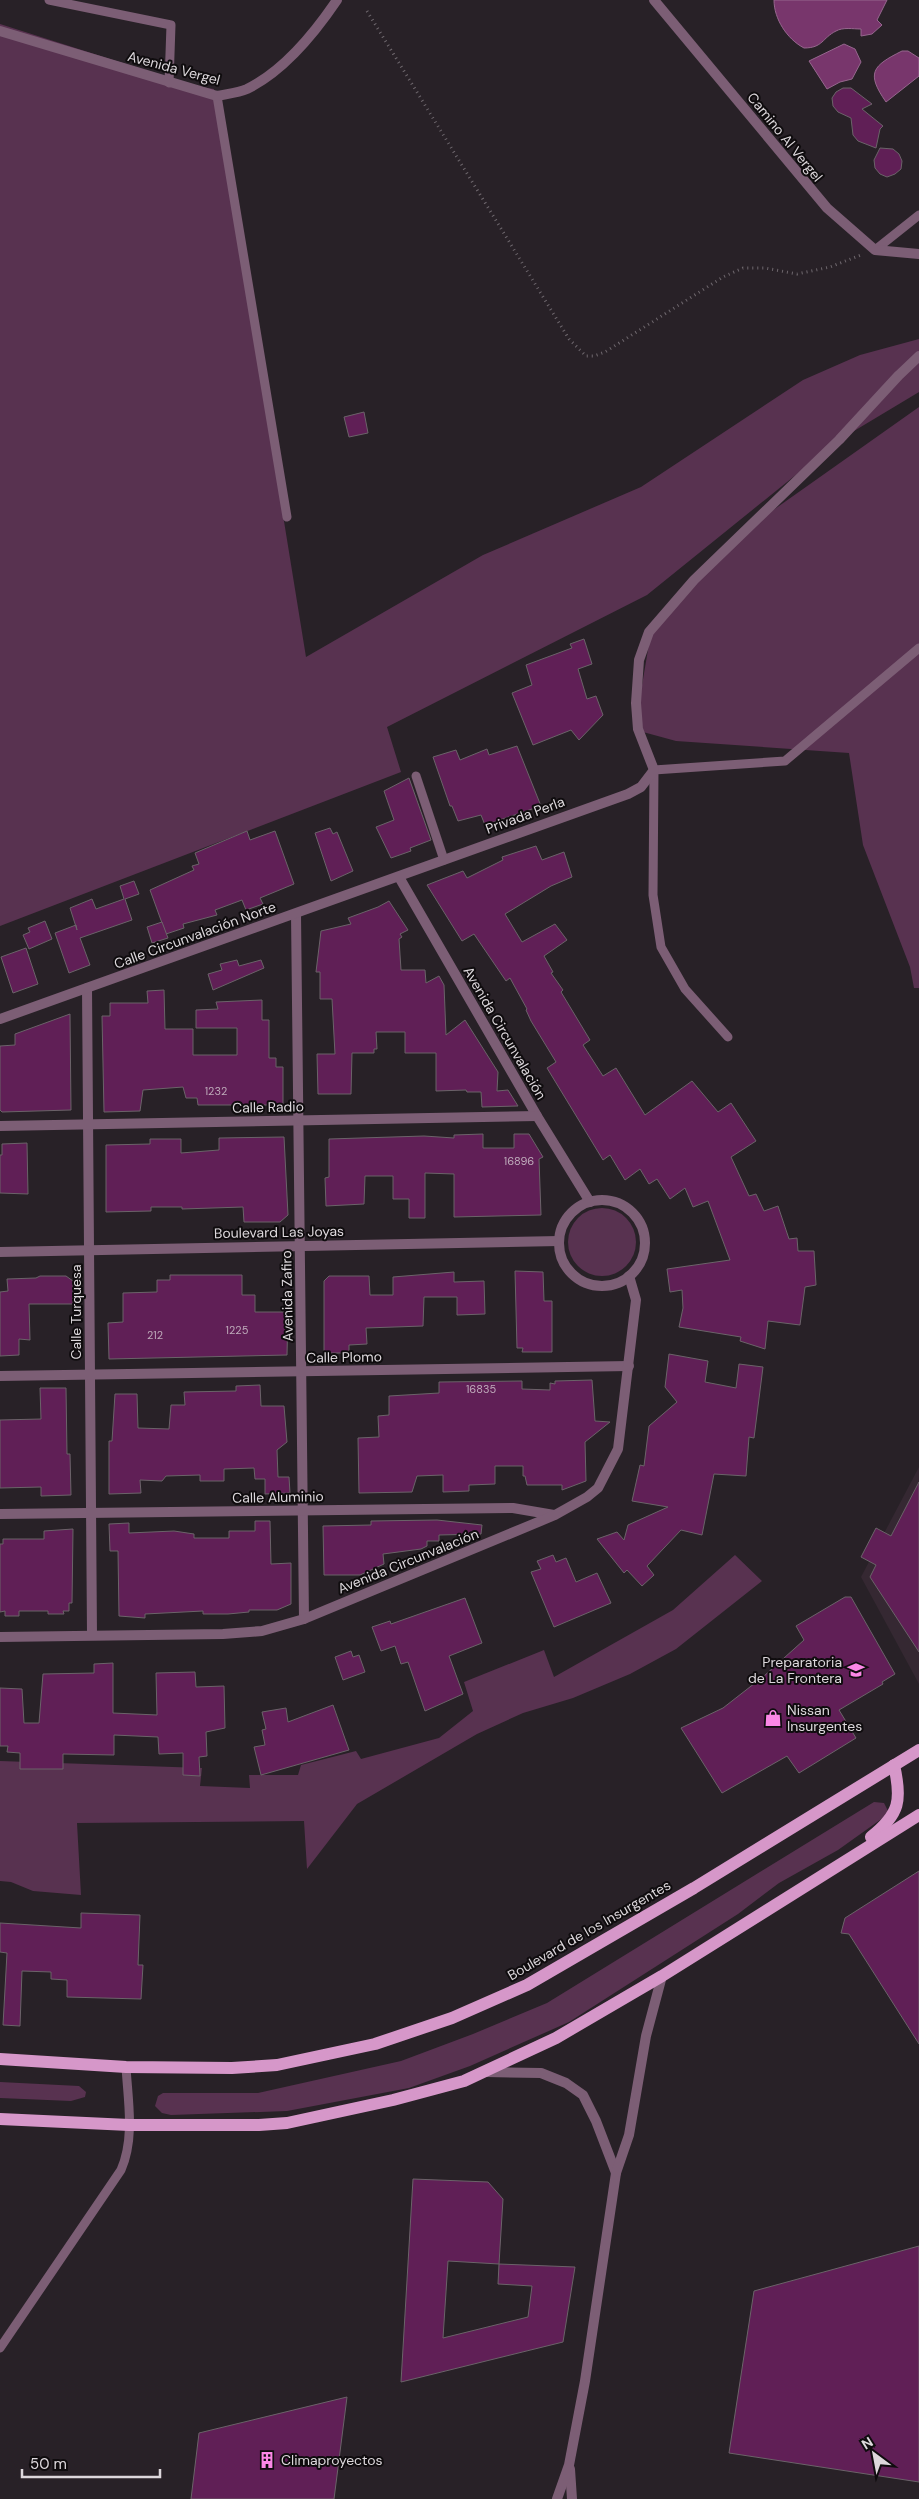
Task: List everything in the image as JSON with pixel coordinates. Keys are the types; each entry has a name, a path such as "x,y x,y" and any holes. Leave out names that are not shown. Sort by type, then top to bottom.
{"main road":[{"name":"Boulevard de los Insurgentes","path":"0,2059 126,2067 232,2068 277,2065 375,2044 452,2018 527,1985 694,1888 919,1750"},
{"path":"822,1876 888,1824 899,1803 899,1786 894,1765"},
{"path":"0,2119 129,2125 259,2125 287,2123 393,2100 464,2081 556,2038 662,1976 919,1815"}],"street":[{"name":"Avenida Vergel","path":"0,31 216,96 245,90 271,75 323,21 337,0"},
{"name":"Camino Al Vergel","path":"654,0 811,190 854,233 875,250"},
{"path":"875,250 919,254"},
{"path":"654,770 638,729 636,703 639,660 649,632 694,580 839,440 898,375 919,356"},
{"name":"Privada Perla","path":"400,877 628,794 641,786 654,770"},
{"name":"Calle Circunvalación Norte","path":"0,1019 400,877"},
{"name":"Avenida Circunvalación","path":"400,877 537,1116 590,1202"},
{"name":"Avenida Zafiro","path":"296,914 304,1619"},
{"name":"Calle Turquesa","path":"87,988 92,1635"},
{"name":"Calle Radio","path":"0,1126 537,1116"},
{"path":"603,1200 616,1202 627,1208 636,1218 642,1229 643,1255 638,1266 629,1276 617,1283 603,1286 589,1284 576,1278 566,1268 560,1255 559,1241 561,1228 568,1216 578,1207 590,1202 603,1200"},
{"name":"Boulevard Las Joyas","path":"0,1252 559,1241"},
{"name":"Avenida Circunvalación","path":"0,1637 262,1631 304,1619 555,1515 587,1497 598,1488 606,1476 618,1449 636,1300 629,1276"},
{"name":"Calle Plomo","path":"0,1376 629,1366"},
{"name":"Calle Aluminio","path":"0,1514 513,1508 555,1515"},
{"path":"557,2499 569,2465 585,2381 616,2173 629,2136 646,2036 662,1976"},
{"path":"486,2072 541,2072 566,2082 583,2095 596,2121 616,2173"},
{"path":"569,2465 572,2499"}],"lane":[{"path":"49,0 171,25 170,83"},
{"path":"216,96 287,517"},
{"path":"875,250 919,215"},
{"path":"728,1037 685,989 660,947 654,895 654,770 786,761 919,648"},
{"path":"416,776 444,860"},
{"path":"0,2348 121,2170 128,2154 129,2125 126,2067"}],"path":[{"path":"367,11 569,339 586,356 594,356 605,352 723,277 743,268 765,268 797,274 830,267 875,250"}],"shaded area":[{"path":"774,0 887,0 877,20 882,25 872,34 861,36 861,29 842,29 831,34 815,46 804,48 792,39 783,28 776,14"},
{"path":"0,24 195,86 214,89 306,657 483,555 641,487 803,380 860,355 919,339 919,392 839,440 647,595 387,727 401,772 0,926"},
{"path":"844,44 855,49 861,62 852,79 840,82 827,89 809,61"},
{"path":"902,51 908,51 919,58 919,76 886,102 876,84 875,71 884,61"},
{"path":"919,407 919,988 914,988 910,967 863,845 849,753 676,741 643,732 639,703 651,632 738,535"},
{"path":"602,1208 615,1210 626,1218 634,1229 636,1242 634,1255 626,1266 615,1274 602,1276 589,1274 578,1266 570,1255 568,1242 570,1229 578,1218 589,1210"},
{"path":"919,1467 919,1684 861,1577"},
{"path":"735,1555 762,1581 676,1649 630,1674 573,1698 523,1713 477,1734 357,1804 307,1869 304,1821 77,1823 81,1895 33,1891 11,1882 0,1881 0,1761 202,1768 200,1786 250,1788 249,1775 298,1775 301,1765 356,1751 361,1759 439,1738 473,1711 464,1682 544,1650 554,1677 673,1610"},
{"path":"874,1802 884,1803 888,1811 887,1815 838,1850 779,1883 738,1914 569,2022 470,2066 409,2088 287,2111 171,2115 162,2113 155,2106 158,2096 163,2093 258,2093 401,2061 547,2003"},
{"path":"0,2082 79,2086 86,2092 85,2097 71,2101 0,2098"}],"building":[{"path":"843,88 851,88 872,104 862,109 883,126 880,129 876,148 858,141 853,135 851,118 838,112 833,106 832,98 836,92"},
{"path":"880,148 893,149 899,154 902,161 901,169 895,174 887,177 880,174 875,168 874,160"},
{"path":"364,412 368,433 349,437 344,417"},
{"path":"584,639 592,664 578,669 587,699 596,696 603,715 579,740 571,730 533,745 512,693 532,685 526,665 572,648 570,644"},
{"path":"517,746 541,806 485,825 481,815 458,821 452,806 450,806 433,757 456,750 460,760 487,749 489,755"},
{"path":"409,778 431,840 410,848 411,851 391,858 376,827 394,820 384,791"},
{"path":"330,828 333,834 337,832 353,871 331,881 315,833"},
{"path":"247,831 250,840 275,831 294,884 260,898 263,904 246,910 242,900 215,910 217,915 183,924 184,928 166,934 150,890 194,870 192,866 199,864 195,853"},
{"path":"536,846 542,860 564,852 572,877 551,886 505,914 522,942 555,924 567,940 544,956 553,972 551,973 563,990 561,992 590,1040 583,1045 603,1076 616,1068 645,1115 692,1081 718,1112 731,1103 756,1141 731,1157 749,1196 756,1194 764,1211 778,1206 789,1239 797,1238 798,1251 814,1251 816,1285 805,1287 800,1325 768,1321 765,1349 740,1341 741,1337 679,1327 683,1308 682,1290 670,1292 667,1269 730,1260 708,1201 693,1207 685,1188 670,1199 657,1179 649,1184 640,1169 625,1180 610,1155 603,1160 547,1068 556,1062 531,1021 527,1009 510,978 506,981 474,934 462,941 427,885 463,871 467,878 503,860 502,857"},
{"path":"134,881 139,894 125,899 132,920 80,938 90,965 69,973 55,933 75,925 70,908 92,899 96,909 124,899 120,886"},
{"path":"389,901 408,930 400,934 402,937 399,939 401,970 425,970 426,983 439,976 444,985 446,1035 465,1020 498,1072 497,1091 508,1090 518,1106 482,1107 481,1092 467,1092 466,1090 436,1091 436,1053 405,1053 405,1032 376,1032 377,1049 374,1049 374,1053 352,1053 351,1094 318,1094 317,1054 335,1054 332,999 320,999 320,972 316,972 321,931 351,924 348,918"},
{"path":"45,921 52,939 29,949 23,935 30,932 28,928"},
{"path":"162,922 168,938 152,943 147,927"},
{"path":"26,948 38,984 13,993 1,957"},
{"path":"237,960 239,966 261,960 264,968 213,990 208,974 222,970 220,964"},
{"path":"164,990 165,1029 193,1029 193,1055 237,1055 237,1028 196,1028 196,1010 218,1009 216,1002 262,1000 262,1020 269,1020 269,1058 276,1058 276,1067 283,1067 283,1105 198,1105 197,1098 186,1098 183,1087 143,1090 140,1111 104,1112 102,1016 110,1016 110,1003 148,1003 147,991"},
{"path":"70,1014 71,1110 2,1112 0,1110 0,1046 15,1045 15,1034"},
{"path":"483,1134 483,1148 514,1148 514,1134 529,1134 543,1157 539,1159 541,1215 454,1217 454,1174 425,1173 425,1218 409,1218 409,1199 393,1199 393,1176 365,1176 364,1204 326,1206 325,1178 329,1177 329,1139 424,1136 454,1138 454,1135"},
{"path":"284,1137 288,1215 280,1222 244,1222 243,1207 182,1209 182,1207 151,1207 151,1211 106,1212 106,1145 150,1144 150,1139 181,1139 181,1153 219,1150 219,1138"},
{"path":"27,1143 28,1194 0,1193 0,1155 2,1155 2,1144"},
{"path":"515,1271 543,1272 544,1301 552,1301 552,1352 522,1352 523,1348 517,1348"},
{"path":"454,1272 454,1282 484,1281 485,1314 457,1315 457,1297 424,1297 423,1326 366,1328 367,1344 349,1345 349,1353 324,1353 324,1281 329,1276 369,1276 370,1295 393,1295 393,1277"},
{"path":"170,1275 242,1275 242,1295 255,1295 255,1312 288,1312 287,1355 109,1359 108,1323 123,1322 123,1293 157,1292 157,1280 170,1280"},
{"path":"40,1276 66,1276 73,1281 73,1304 29,1304 30,1340 19,1339 19,1355 0,1356 0,1292 8,1291 7,1279 36,1278"},
{"path":"669,1354 708,1361 705,1382 736,1388 739,1364 763,1367 754,1438 749,1437 746,1476 714,1474 702,1535 681,1530 647,1566 654,1575 642,1586 627,1570 624,1573 597,1539 617,1532 624,1540 628,1525 668,1507 632,1501 640,1465 644,1466 649,1426 677,1402 665,1387"},
{"path":"592,1380 595,1421 610,1422 585,1442 586,1481 562,1490 562,1485 527,1485 525,1476 523,1476 523,1466 495,1466 495,1484 469,1485 469,1491 443,1492 443,1475 417,1476 412,1492 359,1493 358,1438 379,1437 378,1416 389,1415 389,1396 439,1393 439,1382 522,1381 522,1389 550,1390 550,1383 555,1384 555,1381"},
{"path":"260,1385 261,1406 284,1406 287,1442 277,1450 278,1477 289,1477 290,1493 265,1494 265,1479 255,1479 254,1468 224,1469 224,1481 200,1481 200,1475 166,1476 162,1481 140,1480 141,1493 109,1494 109,1441 112,1441 115,1394 137,1394 138,1428 169,1429 171,1405 185,1405 184,1392 236,1391 236,1386"},
{"path":"40,1388 66,1388 67,1454 70,1454 71,1495 41,1496 41,1487 0,1488 0,1420 41,1419"},
{"path":"919,1482 919,1652 870,1577 876,1565 861,1557 876,1528 891,1536"},
{"path":"437,1520 482,1525 481,1534 439,1535 439,1541 427,1541 427,1546 421,1549 383,1554 384,1564 360,1575 324,1575 323,1526 371,1525 371,1521"},
{"path":"255,1521 270,1521 271,1564 291,1563 291,1604 277,1610 249,1610 249,1612 228,1614 203,1614 203,1611 145,1614 145,1618 119,1616 118,1551 110,1551 109,1524 129,1523 129,1533 174,1531 194,1534 194,1538 229,1538 229,1531 255,1531"},
{"path":"73,1529 72,1603 69,1603 69,1611 63,1611 64,1614 48,1614 48,1611 19,1611 19,1616 5,1616 5,1611 0,1612 0,1544 3,1544 3,1539 44,1539 44,1531"},
{"path":"553,1555 556,1562 566,1558 576,1582 597,1573 611,1603 554,1627 531,1572 541,1569 537,1561"},
{"name":"Nissan Insurgentes","path":"845,1597 851,1597 895,1674 882,1682 883,1684 839,1710 856,1738 799,1773 787,1756 722,1793 681,1728 723,1708 764,1676 804,1640 796,1626"},
{"path":"465,1598 482,1643 449,1656 463,1694 425,1711 408,1662 401,1664 395,1646 381,1651 372,1627 390,1621 391,1624"},
{"path":"351,1651 353,1657 359,1655 365,1672 343,1680 335,1657"},
{"path":"113,1663 113,1713 157,1715 156,1673 195,1672 196,1687 224,1686 225,1728 206,1732 207,1756 199,1757 200,1776 183,1775 183,1753 159,1754 158,1737 114,1735 114,1755 63,1754 63,1769 20,1769 20,1753 7,1752 8,1746 0,1746 0,1688 22,1689 24,1723 39,1723 43,1674 94,1673 94,1664"},
{"path":"333,1705 349,1750 261,1775 254,1747 265,1745 262,1730 266,1729 262,1712 286,1708 288,1722"},
{"path":"919,1871 919,2044 849,1934 841,1933 845,1918"},
{"path":"81,1913 140,1915 138,1965 143,1965 141,1999 67,1997 67,1980 51,1979 51,1972 22,1971 20,2026 3,2025 7,1953 0,1952 0,1923 81,1928"},
{"path":"413,2179 488,2182 503,2199 499,2264 575,2267 563,2342 401,2382","holes":["448,2261 499,2264 498,2284 532,2286 528,2317 443,2338"]},
{"path":"919,2246 919,2482 729,2453 754,2291"},
{"name":"Climaproyectos","path":"347,2397 334,2499 191,2499 199,2433"}],"place":[{"name":"Preparatoria de La Frontera","path":"856,1670"},
{"name":"Nissan Insurgentes","path":"773,1718"},
{"name":"Climaproyectos","path":"267,2460"}]}
